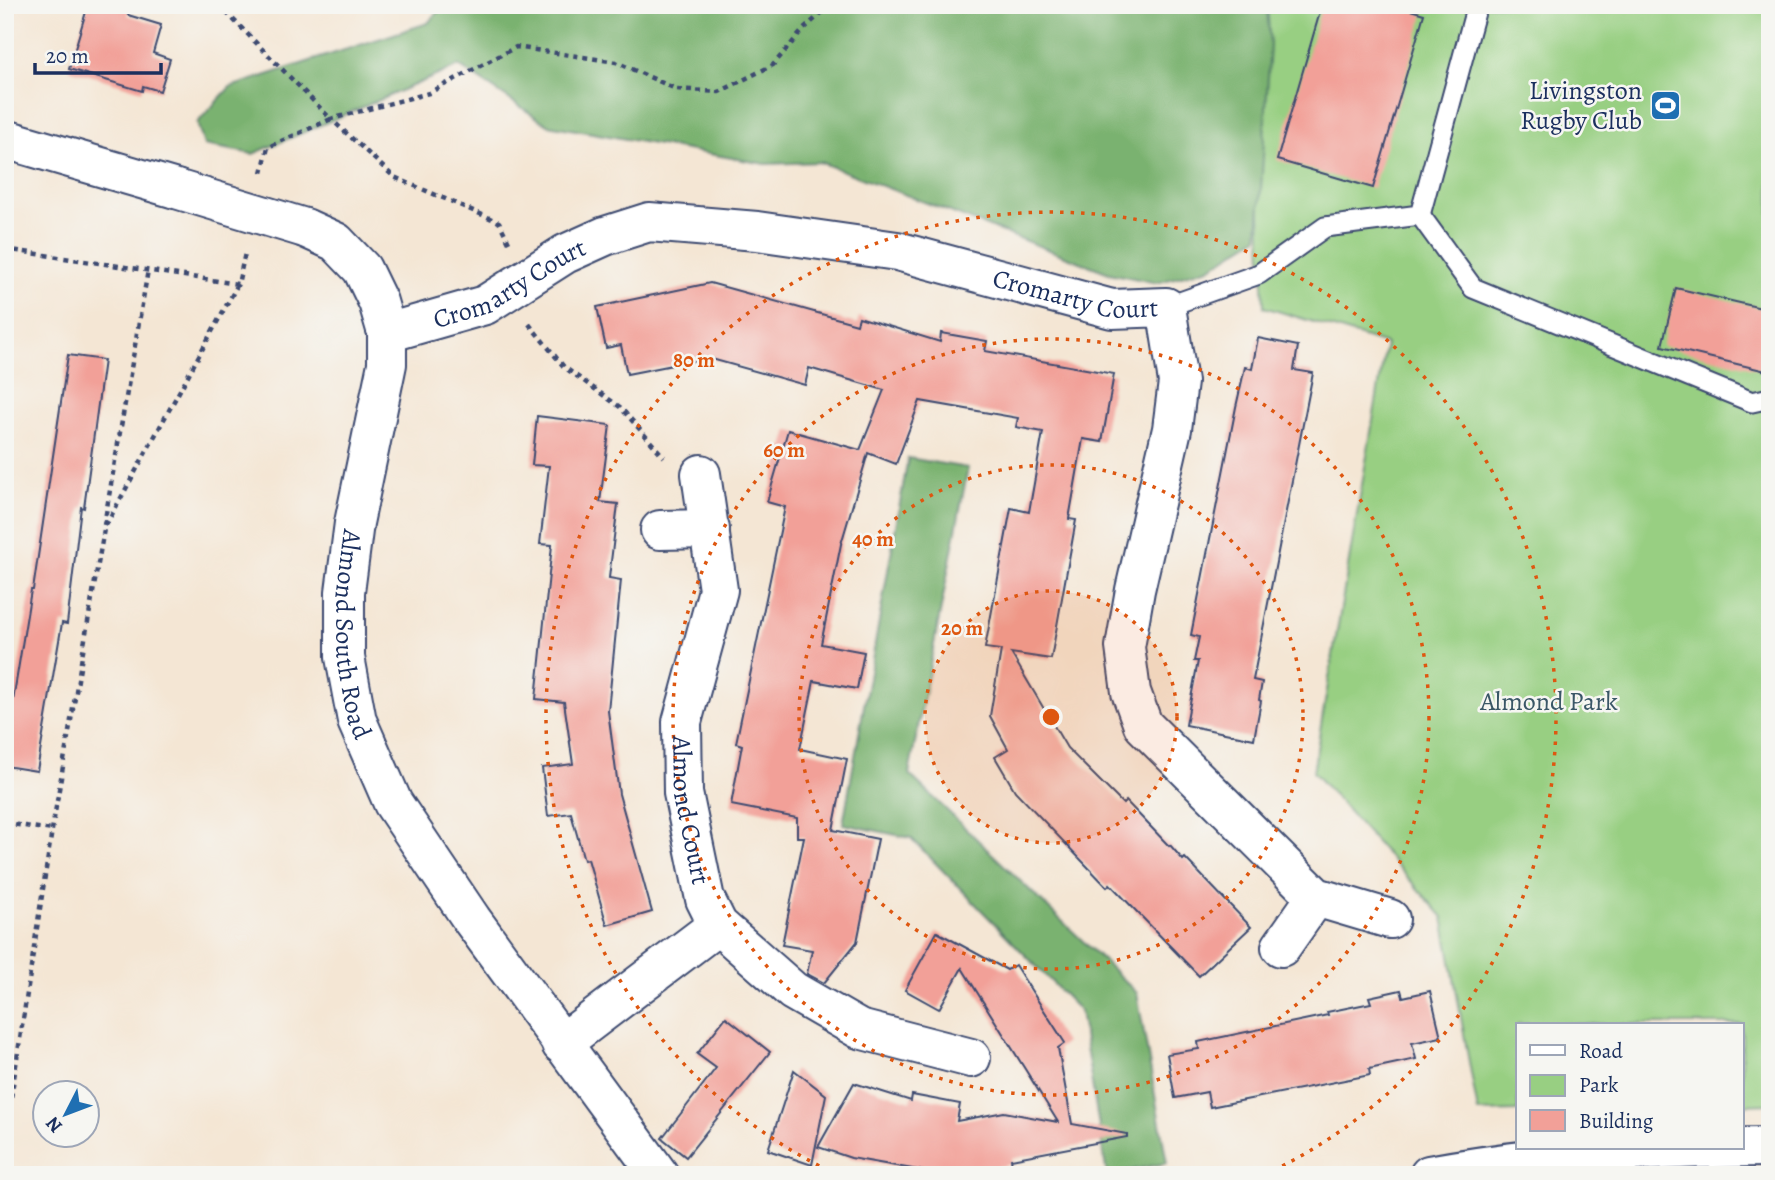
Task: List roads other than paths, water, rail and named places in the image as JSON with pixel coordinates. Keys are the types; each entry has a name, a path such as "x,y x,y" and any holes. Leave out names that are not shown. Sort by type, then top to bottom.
{"street":[{"name":"Almond South Road","path":"5,139 305,228 336,242 362,269 387,333 387,364 354,523 345,592 345,657 357,721 393,803 472,920 659,1175"},
{"name":"Cromarty Court","path":"387,333 485,305 565,254 605,236 649,222 757,231 897,251 1112,309 1166,307 1178,382 1172,429 1135,590 1125,647 1131,692 1143,725 1316,897 1390,919"},
{"name":"Almond Court","path":"701,474 718,590 682,722 683,793 705,899 718,925 793,990 859,1029 971,1058"},
{"path":"660,530 710,529"},
{"path":"1281,947 1316,897"},
{"path":"561,1044 718,925"},
{"path":"1429,1175 1494,1163 1678,1161 1770,1147"}],"lane":[{"path":"1420,215 1477,5"},
{"path":"1166,307 1259,274 1325,227 1420,215"},
{"path":"1420,215 1474,288 1752,401 1770,398"}],"place":[{"name":"Livingston Rugby Club","path":"1665,105"}],"park label":[{"name":"Almond Park","path":"1549,701"}]}
